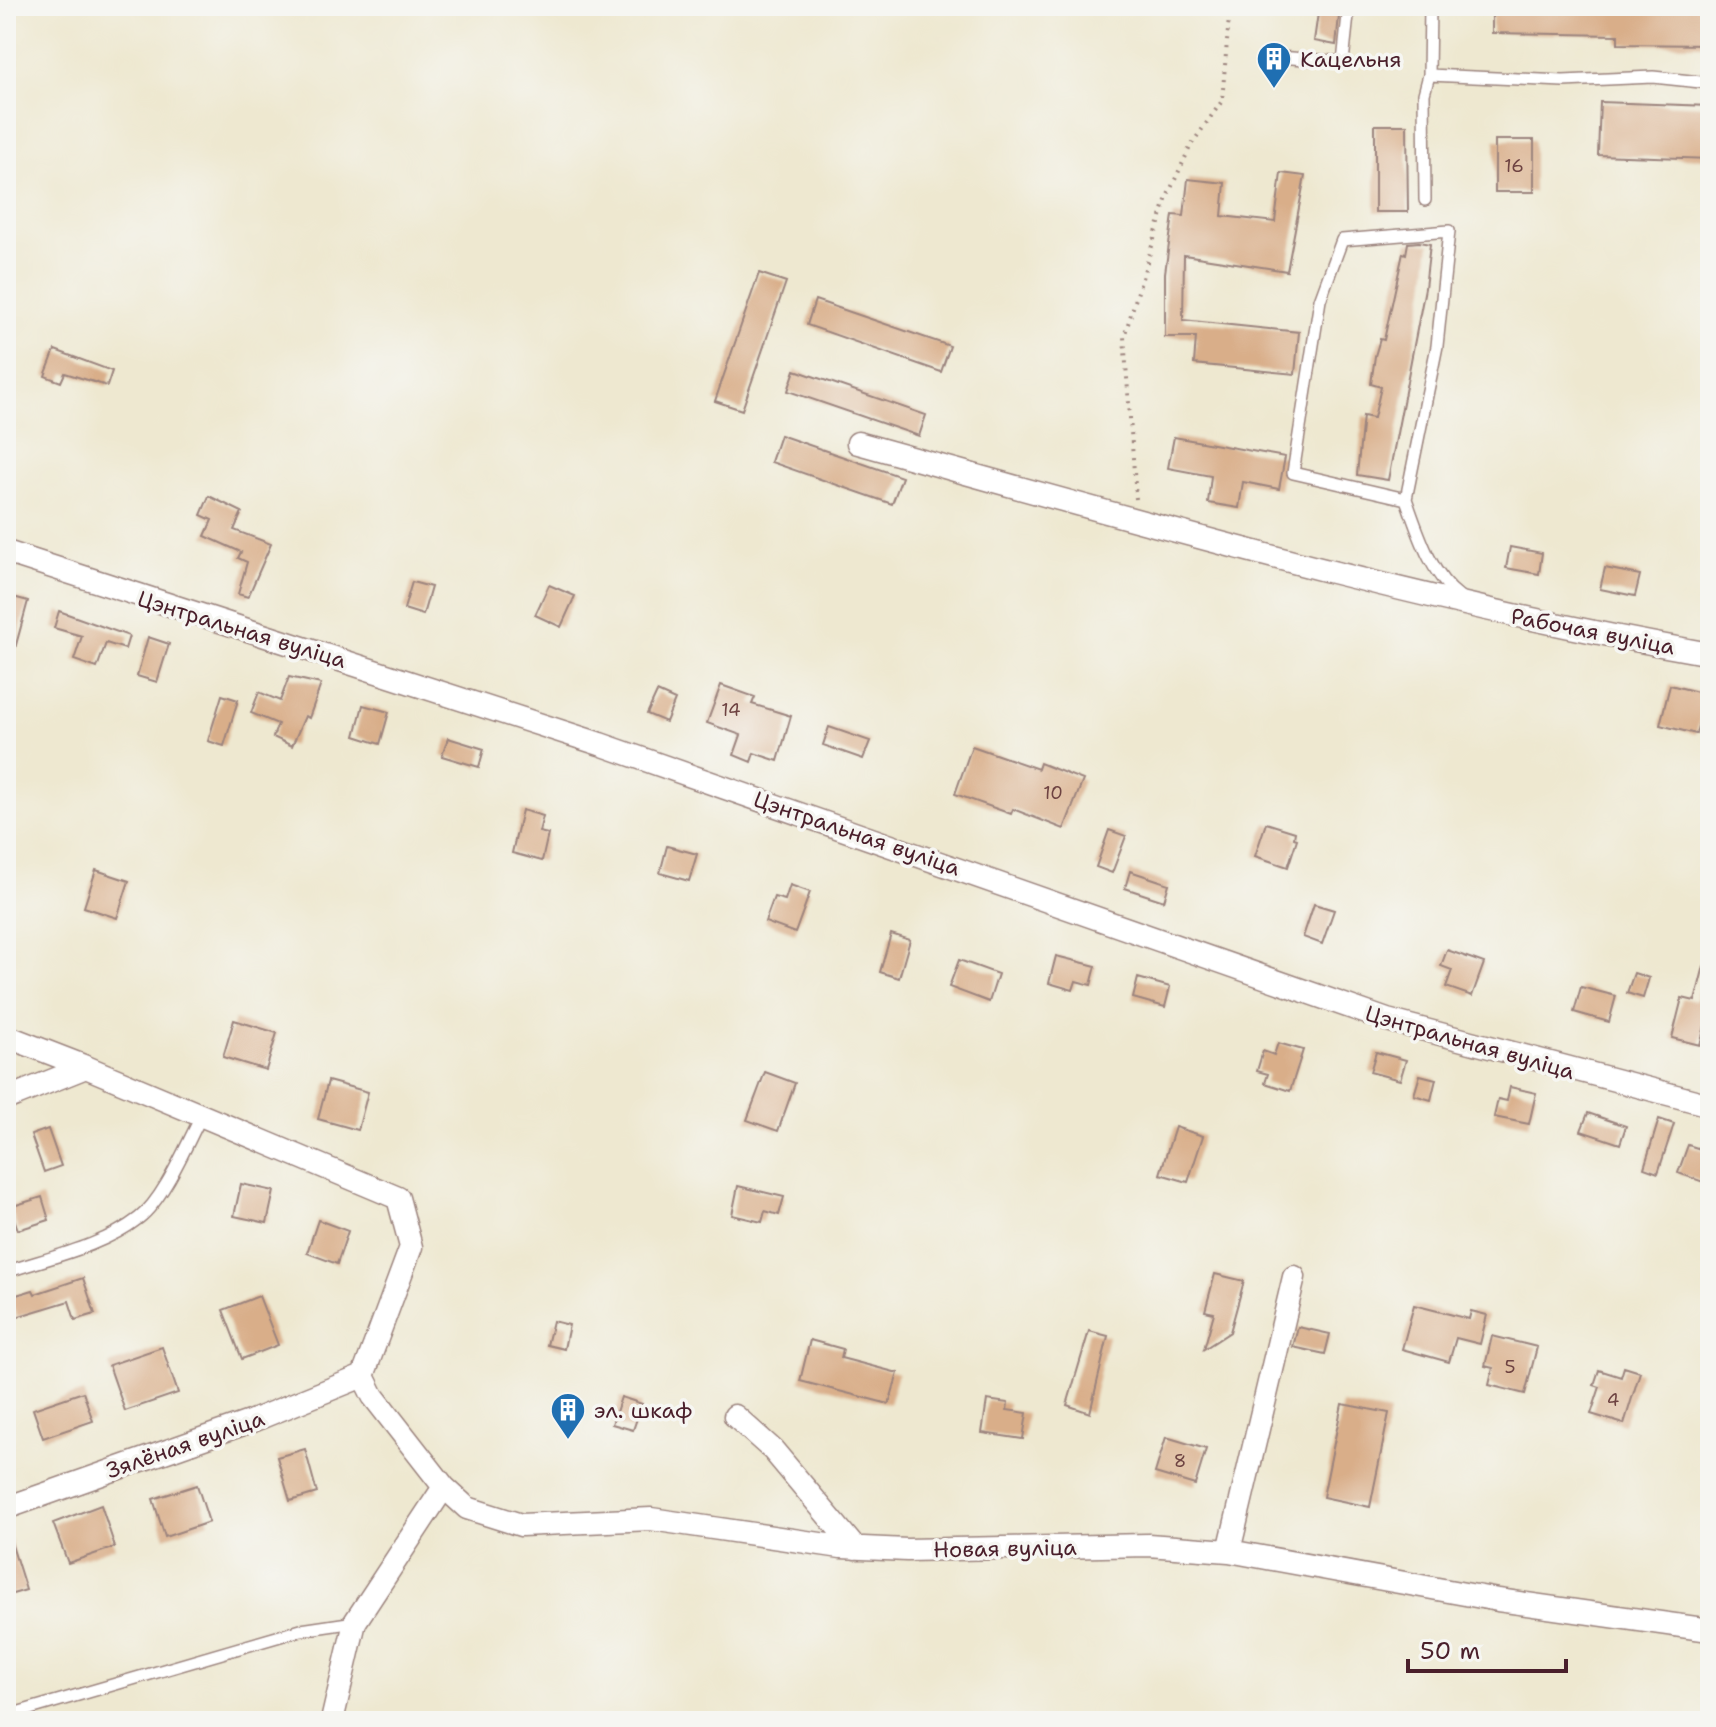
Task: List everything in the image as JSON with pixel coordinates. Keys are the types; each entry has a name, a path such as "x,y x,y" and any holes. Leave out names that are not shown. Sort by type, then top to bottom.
{"street":[{"name":"Рабочая вуліца","path":"858,443 1138,521 1477,607 1710,654"},
{"name":"Цэнтральная вуліца","path":"6,552 600,744 1387,1020 1710,1105"},
{"path":"6,1036 398,1198 411,1247 363,1376"},
{"path":"6,1099 86,1067"},
{"path":"1229,1551 1294,1277"},
{"name":"Новая вуліца","path":"363,1376 373,1396 444,1487 467,1508 521,1525 651,1519 855,1548 1148,1545 1229,1551 1498,1600 1710,1630"},
{"name":"Зялёная вуліца","path":"6,1508 252,1421 363,1376"},
{"path":"735,1416 773,1450 855,1548"},
{"path":"332,1721 355,1622 444,1487"}],"lane":[{"path":"1279,57 1343,62 1349,6"},
{"path":"1425,200 1424,94 1429,75 1430,6"},
{"path":"1429,75 1563,81 1653,77 1710,83"},
{"path":"1406,499 1293,473 1320,300 1342,240 1449,231 1437,346 1406,499 1422,545 1448,588 1477,607"},
{"path":"6,1272 101,1241 141,1217 161,1190 201,1117"},
{"path":"6,1716 301,1630 355,1622"}],"path":[{"path":"1138,521 1124,337 1167,197 1191,145 1222,101 1230,6"}],"building":[{"path":"1319,6 1340,6 1336,45 1314,41"},
{"path":"1492,6 1710,6 1710,45 1618,44 1618,35 1492,33"},
{"path":"1600,102 1710,106 1710,159 1598,155"},
{"path":"1375,125 1407,125 1408,212 1375,212"},
{"path":"1495,140 1534,140 1534,192 1495,192"},
{"path":"1281,173 1305,176 1287,271 1184,255 1183,320 1299,332 1295,374 1194,364 1196,337 1165,337 1165,273 1173,215 1184,216 1188,179 1225,183 1222,216 1275,222"},
{"path":"1408,243 1430,244 1425,288 1388,480 1357,475 1363,416 1374,418 1381,387 1371,384 1375,356 1380,339 1384,340 1403,253 1406,254"},
{"path":"759,273 786,282 742,410 715,401"},
{"path":"815,300 950,346 941,372 807,325"},
{"path":"55,350 112,371 107,386 65,373 61,382 45,376"},
{"path":"795,370 926,415 919,436 788,391"},
{"path":"780,435 902,477 892,504 771,462"},
{"path":"1174,437 1285,457 1279,489 1243,482 1239,508 1208,503 1211,476 1168,468"},
{"path":"209,496 242,512 234,530 271,544 248,597 238,594 247,562 238,558 241,552 205,536 212,520 201,515"},
{"path":"1510,547 1542,553 1539,574 1506,568"},
{"path":"1605,568 1640,575 1635,596 1600,589"},
{"path":"412,582 431,587 423,615 404,609"},
{"path":"549,585 575,596 561,627 535,615"},
{"path":"6,595 28,601 11,663 6,662"},
{"path":"59,611 129,636 125,649 106,643 97,668 74,660 82,636 54,628"},
{"path":"148,637 169,644 157,682 137,676"},
{"path":"289,677 321,684 309,718 305,716 292,746 273,737 278,724 251,713 259,692 280,701"},
{"path":"721,685 755,697 752,704 791,716 778,761 754,753 751,762 734,755 741,735 707,723"},
{"path":"1670,685 1706,694 1696,734 1660,725"},
{"path":"657,692 675,700 666,722 647,714"},
{"path":"222,695 238,700 224,746 208,741"},
{"path":"363,705 389,712 380,744 355,736"},
{"path":"829,727 870,741 863,759 823,745"},
{"path":"448,738 484,749 479,767 442,756"},
{"path":"972,746 1038,769 1040,763 1083,780 1064,829 1013,809 1011,814 955,794"},
{"path":"522,810 543,816 539,832 548,834 542,861 512,853"},
{"path":"1266,823 1295,832 1294,838 1297,839 1288,867 1255,856"},
{"path":"1109,830 1126,836 1112,873 1096,867"},
{"path":"667,846 697,854 689,881 660,873"},
{"path":"96,870 129,881 117,918 84,907"},
{"path":"1130,871 1169,884 1164,901 1125,888"},
{"path":"790,885 810,892 795,933 765,922 774,897 785,900"},
{"path":"1314,904 1334,910 1322,944 1303,937"},
{"path":"891,934 910,940 899,978 880,972"},
{"path":"1447,950 1484,963 1472,996 1446,987 1452,970 1441,966"},
{"path":"1056,956 1096,966 1091,985 1076,981 1073,990 1049,983"},
{"path":"959,960 998,974 989,1002 949,987"},
{"path":"1704,966 1710,967 1710,1007 1700,1045 1672,1038 1682,998 1695,1001"},
{"path":"1634,973 1649,978 1643,998 1627,993"},
{"path":"1138,978 1170,987 1165,1007 1133,998"},
{"path":"1581,987 1616,996 1609,1022 1574,1012"},
{"path":"234,1020 277,1033 266,1070 223,1057"},
{"path":"1278,1043 1303,1050 1290,1091 1265,1083 1268,1074 1257,1071 1263,1051 1274,1055"},
{"path":"1376,1052 1406,1060 1400,1080 1370,1072"},
{"path":"765,1072 795,1083 778,1131 747,1120"},
{"path":"1420,1075 1436,1079 1431,1100 1414,1095"},
{"path":"328,1081 368,1092 358,1130 318,1119"},
{"path":"1510,1087 1536,1093 1529,1124 1494,1117 1498,1099 1507,1101"},
{"path":"1588,1113 1626,1126 1620,1144 1581,1131"},
{"path":"1659,1119 1674,1124 1658,1173 1644,1168"},
{"path":"1175,1127 1203,1136 1188,1182 1160,1174"},
{"path":"48,1129 61,1166 44,1172 31,1135"},
{"path":"1688,1145 1710,1152 1706,1183 1678,1173"},
{"path":"241,1184 274,1191 267,1223 234,1216"},
{"path":"738,1186 784,1197 779,1215 765,1211 762,1222 732,1215"},
{"path":"42,1197 49,1220 18,1230 10,1207"},
{"path":"318,1220 348,1231 337,1264 307,1253"},
{"path":"1215,1274 1244,1281 1230,1332 1204,1349 1214,1313 1205,1311"},
{"path":"83,1278 95,1314 75,1320 69,1301 16,1317 10,1297 33,1290 35,1294"},
{"path":"259,1296 278,1345 242,1359 223,1310"},
{"path":"1414,1305 1469,1319 1471,1311 1487,1315 1480,1344 1456,1338 1449,1362 1402,1349"},
{"path":"553,1321 569,1325 564,1349 547,1345"},
{"path":"1298,1327 1330,1334 1325,1354 1293,1347"},
{"path":"1089,1331 1108,1336 1090,1413 1067,1405"},
{"path":"1492,1336 1537,1347 1525,1394 1489,1385 1493,1368 1485,1366"},
{"path":"810,1340 843,1349 841,1358 898,1373 889,1404 800,1381"},
{"path":"162,1347 178,1393 125,1411 109,1365"},
{"path":"1624,1367 1640,1372 1624,1424 1591,1414 1600,1387 1594,1385 1599,1370 1621,1377"},
{"path":"83,1392 93,1421 43,1438 33,1409"},
{"path":"621,1397 642,1404 633,1430 612,1424"},
{"path":"987,1400 1008,1403 1007,1410 1027,1413 1023,1439 982,1433"},
{"path":"1342,1404 1389,1413 1370,1507 1323,1497"},
{"path":"1166,1437 1206,1449 1195,1485 1155,1473"},
{"path":"305,1449 317,1493 290,1501 277,1457"},
{"path":"197,1485 209,1522 165,1537 153,1499"},
{"path":"101,1505 115,1547 68,1563 53,1523"},
{"path":"10,1539 26,1590 6,1596 6,1540"}],"place":[{"name":"Кацельня","path":"1274,90"},
{"name":"эл. шкаф","path":"568,1441"}]}
